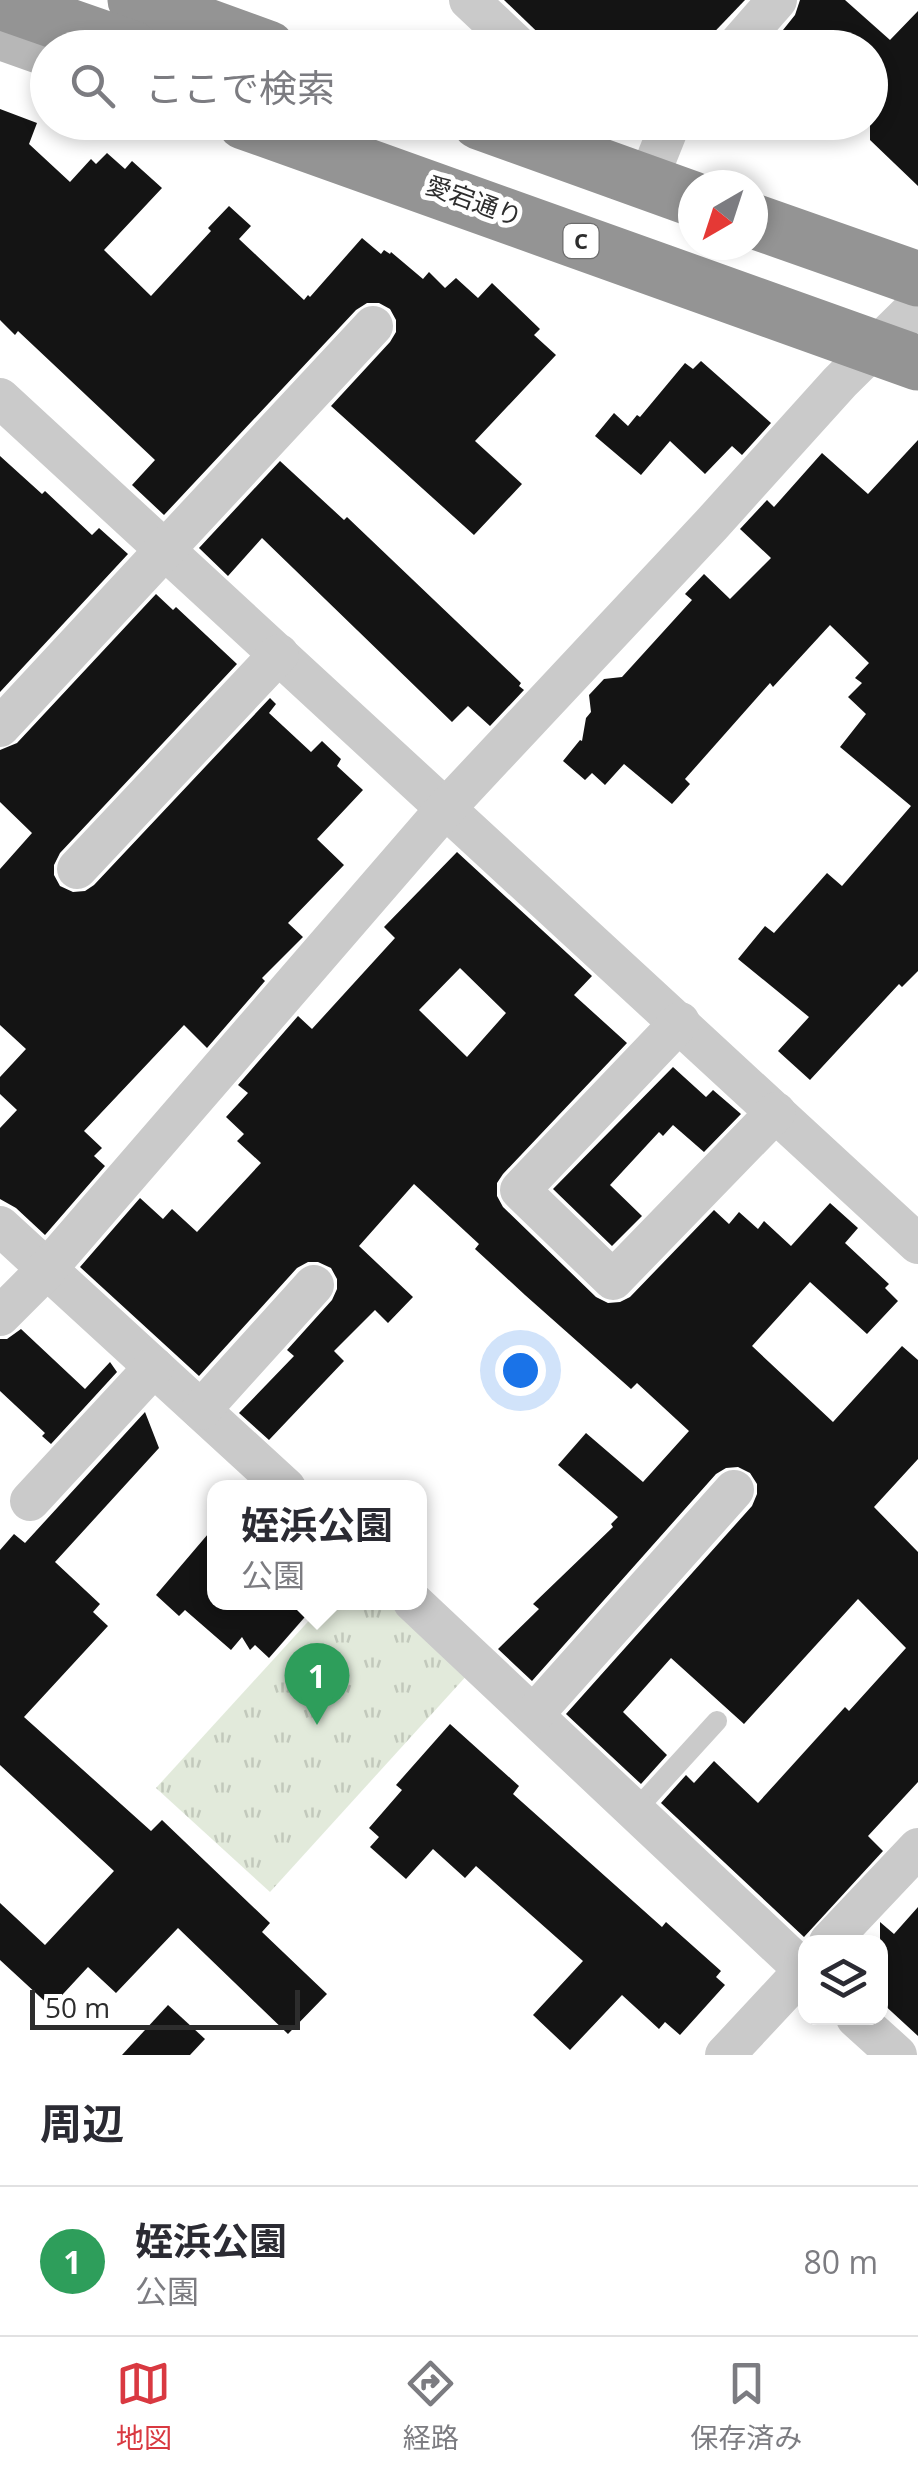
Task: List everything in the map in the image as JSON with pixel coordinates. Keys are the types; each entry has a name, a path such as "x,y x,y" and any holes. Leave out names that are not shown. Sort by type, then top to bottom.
{"highway":[{"path":"134,0 217,30"},
{"path":"0,2 80,30"},
{"path":"0,34 30,45"},
{"name":"C","path":"296,140 907,353"},
{"path":"386,140 907,353"},
{"path":"534,140 678,193"},
{"path":"768,225 918,277"}],"street":[{"path":"469,0 501,30"},
{"path":"751,30 777,0"},
{"name":"愛宕通り","path":"304,140 907,353"},
{"path":"673,140 678,193"},
{"path":"0,1316 46,1269 445,809 840,382 907,353 918,305"},
{"path":"0,726 373,326"},
{"path":"0,398 918,1244"},
{"path":"76,869 279,654"},
{"path":"680,1022 520,1190 613,1280 776,1112"},
{"path":"0,1226 277,1480"},
{"path":"202,1410 314,1285"},
{"path":"30,1501 154,1367"},
{"path":"534,1714 734,1490"},
{"path":"422,1610 634,1812 798,1952"},
{"path":"837,1935 918,1848"},
{"path":"726,2055 798,1977"},
{"path":"864,2025 898,2055"}],"lane":[{"path":"634,1812 717,1721"}],"green space":[{"path":"319,1610 420,1610 479,1662 270,1892 156,1788"}],"building":[{"path":"504,0 745,0 716,30 535,30"},
{"path":"800,0 845,0 879,30 783,30 795,15"},
{"path":"918,11 918,186 870,140 888,140 888,38"},
{"path":"0,109 30,120 29,144 70,182 91,159 96,164 107,153 125,169 132,161 162,188 104,250 151,296 229,206 251,226 239,239 304,300 362,238 381,254 384,250 391,252 423,279 429,272 445,288 456,278 478,298 492,283 540,329 534,335 556,355 475,441 522,484 474,535 331,406 396,332 396,320 390,309 379,303 367,303 356,310 164,515 132,485 155,460 18,331 15,335 0,320"},
{"path":"701,361 771,423 742,455 732,446 705,474 670,441 641,475 595,436 614,413 628,426 685,363 693,369"},
{"path":"918,440 918,971 902,987 899,984 810,1080 778,1051 809,1017 738,959 765,926 774,933 827,873 842,886 911,806 840,747 866,714 848,697 862,683 855,678 869,663 830,625 773,687 770,683 685,779 690,784 672,804 624,764 605,785 592,773 585,780 563,761 582,741 591,712 589,695 604,679 622,677 692,600 685,594 704,574 730,599 771,558 740,529 767,500 774,507 822,453 868,494"},
{"path":"0,456 92,535 99,528 128,554 0,692"},
{"path":"280,461 344,520 347,517 521,683 519,686 524,690 490,726 468,706 452,722 262,538 228,576 199,548"},
{"path":"156,594 173,610 176,607 237,664 60,853 54,875 60,886 73,892 94,885 270,698 276,704 269,713 311,752 322,741 341,759 337,766 363,790 317,839 344,865 288,923 303,937 262,978 265,981 207,1048 184,1025 84,1131 102,1148 94,1156 105,1166 45,1235 0,1199 0,1128 17,1110 0,1094 0,1077 26,1049 0,1025 0,869 32,833 0,802 0,750 17,743"},
{"path":"457,852 592,976 574,995 627,1043 503,1174 497,1183 497,1196 503,1207 596,1297 608,1303 630,1297 714,1210 729,1224 739,1212 758,1229 764,1221 791,1246 830,1203 858,1228 845,1243 889,1284 885,1288 898,1301 867,1334 810,1282 752,1346 833,1422 902,1346 918,1360 918,1459 874,1507 918,1552 918,1782 868,1836 883,1851 806,1935 661,1803 686,1775 694,1783 714,1761 758,1803 845,1707 849,1711 906,1648 858,1599 744,1724 671,1658 623,1712 667,1755 641,1784 566,1714 752,1506 757,1484 750,1473 738,1467 716,1474 532,1681 498,1649 539,1609 533,1604 613,1527 611,1524 618,1517 558,1465 586,1433 643,1482 689,1431 637,1383 631,1389 525,1295 475,1249 479,1244 414,1184 359,1246 413,1297 388,1323 375,1310 334,1351 344,1361 269,1440 239,1413 294,1356 287,1350 332,1300 337,1279 331,1268 308,1262 297,1268 199,1376 80,1267 140,1198 163,1219 172,1209 197,1232 261,1163 237,1141 244,1134 226,1117 248,1093 238,1085 298,1016 312,1029 395,938 384,927","holes":["460,968 506,1013 467,1057 419,1010"]},
{"path":"673,1067 706,1097 713,1090 741,1114 704,1152 673,1125 663,1136 659,1132 610,1185 642,1216 612,1246 553,1189"},
{"path":"21,1329 85,1389 110,1362 117,1372 51,1444 42,1436 45,1433 0,1391 0,1339 7,1339"},
{"path":"145,1412 159,1448 55,1562 100,1604 93,1612 108,1626 24,1717 151,1831 162,1820 270,1923 262,1932 327,1994 288,2034 178,1928 116,1993 88,1967 51,2007 0,1960 0,1903 45,1945 114,1871 0,1765 0,1550 14,1534 25,1543"},
{"path":"207,1535 207,1610 311,1610 269,1658 255,1645 250,1650 242,1637 231,1650 185,1610 179,1616 156,1595"},
{"path":"450,1724 519,1786 513,1794 662,1927 666,1922 721,1971 716,1977 725,1985 680,2035 665,2022 659,2029 622,1995 570,2050 533,2015 583,1961 476,1866 465,1878 433,1849 406,1879 370,1847 379,1837 369,1828 402,1790 396,1785"},
{"path":"918,1907 918,2036 888,2008 888,1935 880,1935 880,1922 894,1934"},
{"path":"168,2005 205,2039 190,2055 122,2055"}],"place":[{"name":"姪浜公園","path":"317,1725"}]}
